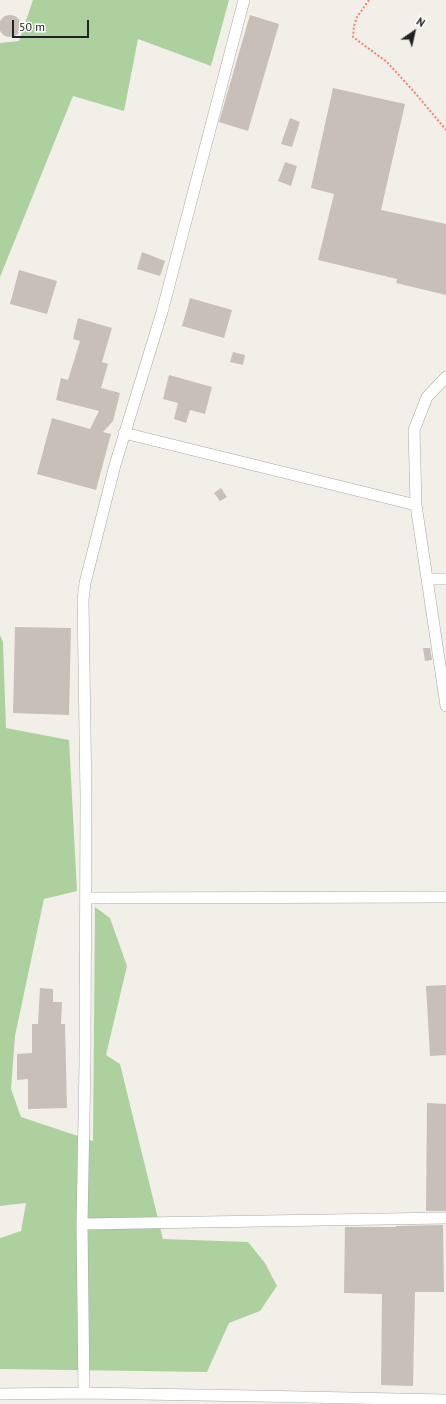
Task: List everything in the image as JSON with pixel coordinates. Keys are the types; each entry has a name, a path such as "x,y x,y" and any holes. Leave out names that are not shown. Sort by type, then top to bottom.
{"street":[{"path":"84,1394 82,1224 85,1055 86,797 83,600 124,433 162,312 244,0"},
{"path":"446,377 427,397 414,430 416,505 446,706"},
{"path":"124,433 416,505"},
{"path":"428,578 446,578"},
{"path":"86,898 446,897"},
{"path":"82,1224 446,1218"},
{"path":"0,1394 84,1394 188,1400 256,1396 446,1400"}],"path":[{"path":"369,0 356,17 353,38 387,62 446,130"}],"green space":[{"path":"33,0 229,0 211,66 138,39 124,111 73,96 0,277 0,43 19,41"},
{"path":"0,635 3,642 6,728 69,740 77,891 44,899 15,1036 11,1089 21,1117 93,1141 95,907 110,918 127,966 106,1055 120,1064 163,1239 248,1242 265,1263 277,1286 260,1311 229,1323 207,1372 0,1369 0,1238 21,1231 26,1203 0,1206"}],"building":[{"path":"10,15 18,18 21,26 18,34 10,37 2,34 -1,26 2,18"},
{"path":"250,15 279,24 248,131 219,122"},
{"path":"333,88 405,104 381,210 446,224 446,295 396,283 397,279 318,260 334,194 311,188"},
{"path":"290,118 300,122 292,147 281,144"},
{"path":"285,162 297,166 291,186 278,181"},
{"path":"142,252 165,261 160,276 137,269"},
{"path":"19,270 57,281 47,314 10,304"},
{"path":"190,298 232,310 224,338 182,326"},
{"path":"78,318 112,328 102,362 108,364 101,388 120,393 113,421 103,432 111,434 96,490 37,474 52,418 90,429 99,411 56,400 61,378 68,380 80,341 73,339"},
{"path":"233,352 245,355 243,365 230,362"},
{"path":"169,375 212,387 205,414 190,410 186,423 174,419 178,403 163,399"},
{"path":"221,488 227,497 220,501 214,493"},
{"path":"15,627 71,628 69,715 13,713"},
{"path":"423,648 430,648 432,660 425,661"},
{"path":"446,985 446,1055 430,1056 426,986"},
{"path":"40,988 53,989 53,1002 62,1002 61,1024 65,1024 67,1108 28,1109 28,1079 17,1080 17,1054 32,1053 32,1024 38,1024"},
{"path":"427,1103 446,1104 446,1211 426,1211"},
{"path":"443,1225 444,1292 415,1292 413,1386 381,1385 382,1294 344,1293 345,1227"}]}
